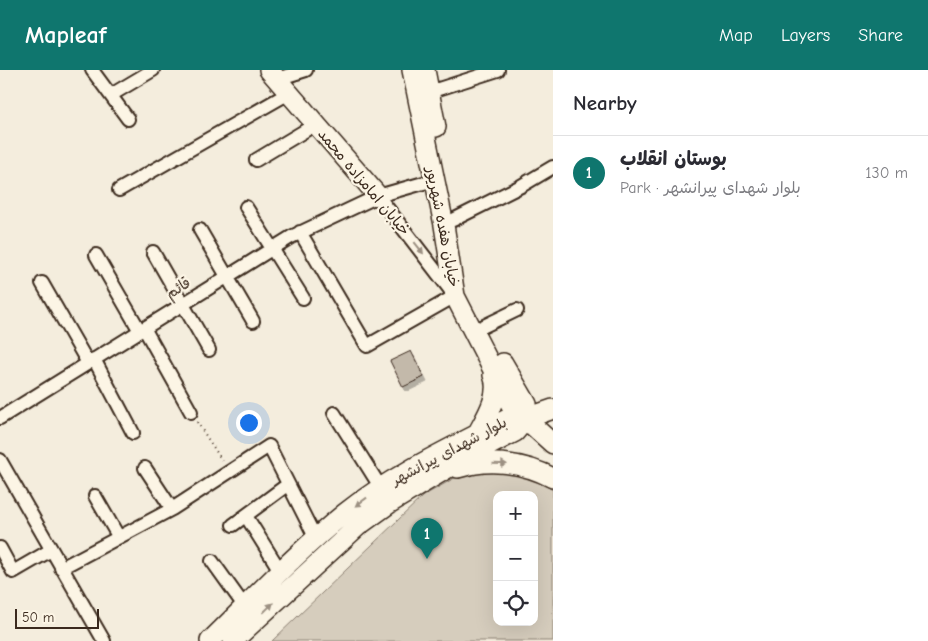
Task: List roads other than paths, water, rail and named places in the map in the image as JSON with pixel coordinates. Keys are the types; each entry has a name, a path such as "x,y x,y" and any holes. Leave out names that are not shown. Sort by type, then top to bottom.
{"main road":[{"name":"خیابان هفده شهریور","path":"412,70 456,296 512,406 553,444"},
{"path":"426,70 466,293 482,328 527,404 527,418 553,410"},
{"name":"خیابان امامزاده محمد","path":"273,75 378,196"},
{"path":"477,434 490,409 495,388 495,379 483,350"},
{"name":"بلوار شهدای پیرانشهر","path":"210,641 316,539 346,513 381,488 509,418 527,418"},
{"name":"بلوار شهدای پیرانشهر","path":"233,641 358,526 390,502 515,432 527,418"},
{"path":"436,475 464,466 501,462 533,468 553,478"}],"street":[{"path":"92,70 128,119"},
{"path":"111,96 153,70"},
{"path":"273,75 306,70"},
{"path":"429,92 498,70"},
{"path":"119,190 290,93"},
{"path":"256,160 316,124"},
{"path":"453,220 521,186 553,166"},
{"name":"قائم","path":"0,418 300,232 378,196 434,180"},
{"name":"خیابان امامزاده محمد","path":"378,196 456,296"},
{"path":"246,208 302,298"},
{"path":"200,230 253,321"},
{"path":"300,232 367,346 456,296"},
{"path":"153,252 208,350"},
{"path":"96,255 191,412"},
{"path":"42,283 133,433"},
{"path":"482,328 517,310"},
{"path":"334,413 381,488"},
{"path":"61,568 118,536 172,509 269,446 287,485 316,539"},
{"path":"0,460 104,641"},
{"path":"145,468 172,509"},
{"path":"233,525 287,485"},
{"path":"95,496 118,536"},
{"path":"246,516 281,572"},
{"path":"0,548 13,572 51,550"},
{"path":"212,561 245,607"}],"place":[{"name":"بوستان انقلاب","path":"427,559"}]}
